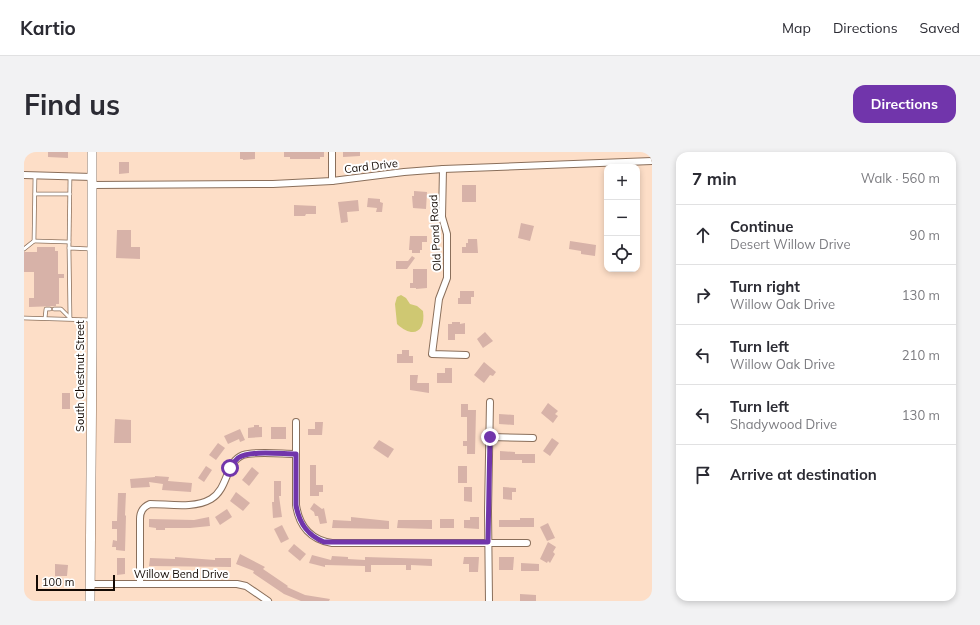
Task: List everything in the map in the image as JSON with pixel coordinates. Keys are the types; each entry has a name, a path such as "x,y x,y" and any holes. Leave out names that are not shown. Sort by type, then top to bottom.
{"main road":[{"name":"South Chestnut Street","path":"90,601 93,249 92,152"}],"street":[{"path":"332,152 332,181"},
{"name":"Card Drive","path":"24,175 70,176 92,181 273,184 332,181 404,172 443,169 652,161"},
{"name":"Old Pond Road","path":"443,169 442,217 447,234 447,278 439,299 432,354 466,355"},
{"path":"489,601 488,542 490,402"},
{"path":"296,422 297,513 304,529 317,539 332,543 527,543"},
{"path":"490,437 533,438"},
{"path":"140,583 140,513 145,506 150,504 193,505 210,499 224,486 230,468 234,462 243,455 296,454"},
{"name":"Willow Bend Drive","path":"90,584 237,584 246,586 268,601"}],"lane":[{"path":"34,241 35,175"},
{"path":"70,176 70,318"},
{"path":"35,194 70,194"},
{"path":"24,249 34,241 69,242"},
{"path":"69,248 93,249"},
{"path":"45,318 46,309 61,309 70,318"},
{"path":"24,318 70,318 92,320"}],"shaded area":[{"path":"401,295 406,298 410,304 417,306 423,311 422,324 417,331 408,331 397,324 395,304 397,297"}],"building":[{"path":"48,152 68,152 68,158 48,157"},
{"path":"240,152 255,152 255,159 240,159"},
{"path":"284,152 324,152 324,157 320,157 320,159 290,159 290,157 284,157"},
{"path":"343,152 360,152 360,156 343,157"},
{"path":"119,162 129,162 129,173 119,174"},
{"path":"462,185 476,185 476,202 462,202"},
{"path":"414,191 427,192 426,209 413,208 412,196 414,196"},
{"path":"368,198 380,199 380,202 383,203 382,212 376,212 377,208 367,207"},
{"path":"358,200 359,211 347,212 348,222 341,223 338,202"},
{"path":"294,205 316,206 316,214 294,216"},
{"path":"521,223 534,226 530,241 518,238"},
{"path":"117,230 131,230 131,247 140,247 140,259 116,258"},
{"path":"410,236 427,236 427,242 422,242 422,250 420,250 420,253 412,253 412,250 409,250"},
{"path":"468,239 477,239 478,253 462,253 462,247 466,247"},
{"path":"570,241 596,245 595,256 581,254 581,251 569,249"},
{"path":"37,247 55,247 55,251 58,251 58,274 64,274 64,278 59,278 59,304 56,304 56,306 29,307 29,298 34,298 34,272 24,272 24,252 37,252"},
{"path":"412,256 415,258 407,269 396,269 396,261 408,261"},
{"path":"413,269 427,269 427,288 410,288 410,283 413,283"},
{"path":"460,291 474,291 474,297 471,297 471,304 458,304"},
{"path":"452,322 460,322 460,324 465,323 465,334 455,334 455,340 448,340 448,324 452,324"},
{"path":"485,332 493,341 483,348 477,339"},
{"path":"402,350 409,350 409,356 413,356 413,363 397,363 397,354 402,354"},
{"path":"484,362 496,372 493,376 490,375 484,383 474,375"},
{"path":"445,368 452,368 452,383 437,383 437,373 445,373"},
{"path":"410,375 418,375 417,383 429,383 429,393 410,390"},
{"path":"62,393 70,393 70,409 62,409"},
{"path":"548,403 558,411 555,414 558,416 553,423 541,413"},
{"path":"461,404 468,404 468,410 476,410 475,454 467,454 467,446 463,446 463,441 467,441 467,417 461,417"},
{"path":"499,414 514,415 514,425 499,424"},
{"path":"115,419 131,420 131,443 114,443"},
{"path":"315,422 323,422 322,435 308,435 308,429 315,429"},
{"path":"254,425 259,425 259,427 262,427 262,437 248,438 248,428 254,427"},
{"path":"271,427 286,427 286,439 271,439"},
{"path":"240,429 245,440 240,442 239,439 228,444 224,436"},
{"path":"552,438 559,443 550,456 543,451"},
{"path":"379,440 394,449 388,458 373,448"},
{"path":"218,443 225,448 216,460 209,455"},
{"path":"500,451 515,452 515,454 535,454 535,463 522,463 522,460 500,460"},
{"path":"310,465 316,465 316,485 323,485 323,492 319,492 319,496 310,496"},
{"path":"206,466 212,470 204,482 198,478"},
{"path":"458,466 467,466 467,483 458,483"},
{"path":"252,467 259,473 249,486 242,480"},
{"path":"155,476 169,477 168,481 192,483 191,492 162,490 163,484 149,482 150,487 131,488 130,479"},
{"path":"274,481 281,481 281,496 279,496 282,517 273,518 272,502 274,502"},
{"path":"464,487 472,487 472,502 464,501"},
{"path":"503,487 516,488 516,492 512,492 512,500 503,499"},
{"path":"236,492 250,503 243,511 230,501"},
{"path":"118,493 126,493 125,551 116,550 116,547 112,547 113,540 117,541 117,529 112,529 112,521 117,521"},
{"path":"314,503 322,509 324,508 327,523 320,524 318,516 315,516 314,512 310,509"},
{"path":"227,509 232,517 220,525 215,517"},
{"path":"209,517 210,526 165,528 165,530 156,530 156,528 149,527 149,519 194,520"},
{"path":"351,517 389,521 389,529 332,528 333,520 351,521"},
{"path":"470,517 479,517 479,529 464,528 464,520 470,520"},
{"path":"520,518 534,518 534,527 499,527 499,520 520,520"},
{"path":"440,519 454,519 454,528 440,528"},
{"path":"398,520 432,520 432,529 397,528"},
{"path":"548,523 555,538 547,541 540,527"},
{"path":"282,525 289,539 281,543 274,529"},
{"path":"548,542 556,547 553,552 555,554 550,563 540,559"},
{"path":"294,544 306,554 300,561 288,551"},
{"path":"240,554 265,567 263,569 288,586 287,587 305,595 330,599 329,601 301,601 284,594 253,573 254,571 236,564"},
{"path":"312,555 331,560 332,556 365,560 365,557 432,559 432,566 411,565 411,570 406,570 406,565 371,565 371,572 365,572 365,566 325,565 325,567 309,563"},
{"path":"175,557 215,560 215,558 231,558 231,567 149,566 150,558 175,559"},
{"path":"464,557 479,557 478,572 469,572 469,564 463,564"},
{"path":"499,557 514,557 513,570 499,570"},
{"path":"117,558 125,558 125,574 117,575"},
{"path":"521,563 539,564 539,571 521,571"},
{"path":"55,564 68,565 67,576 55,576"},
{"path":"520,594 536,595 536,601 520,601"}],"route":[{"path":"230,468 234,462 243,455 296,454 297,513 304,529 317,539 324,542 488,542 490,437"}]}
